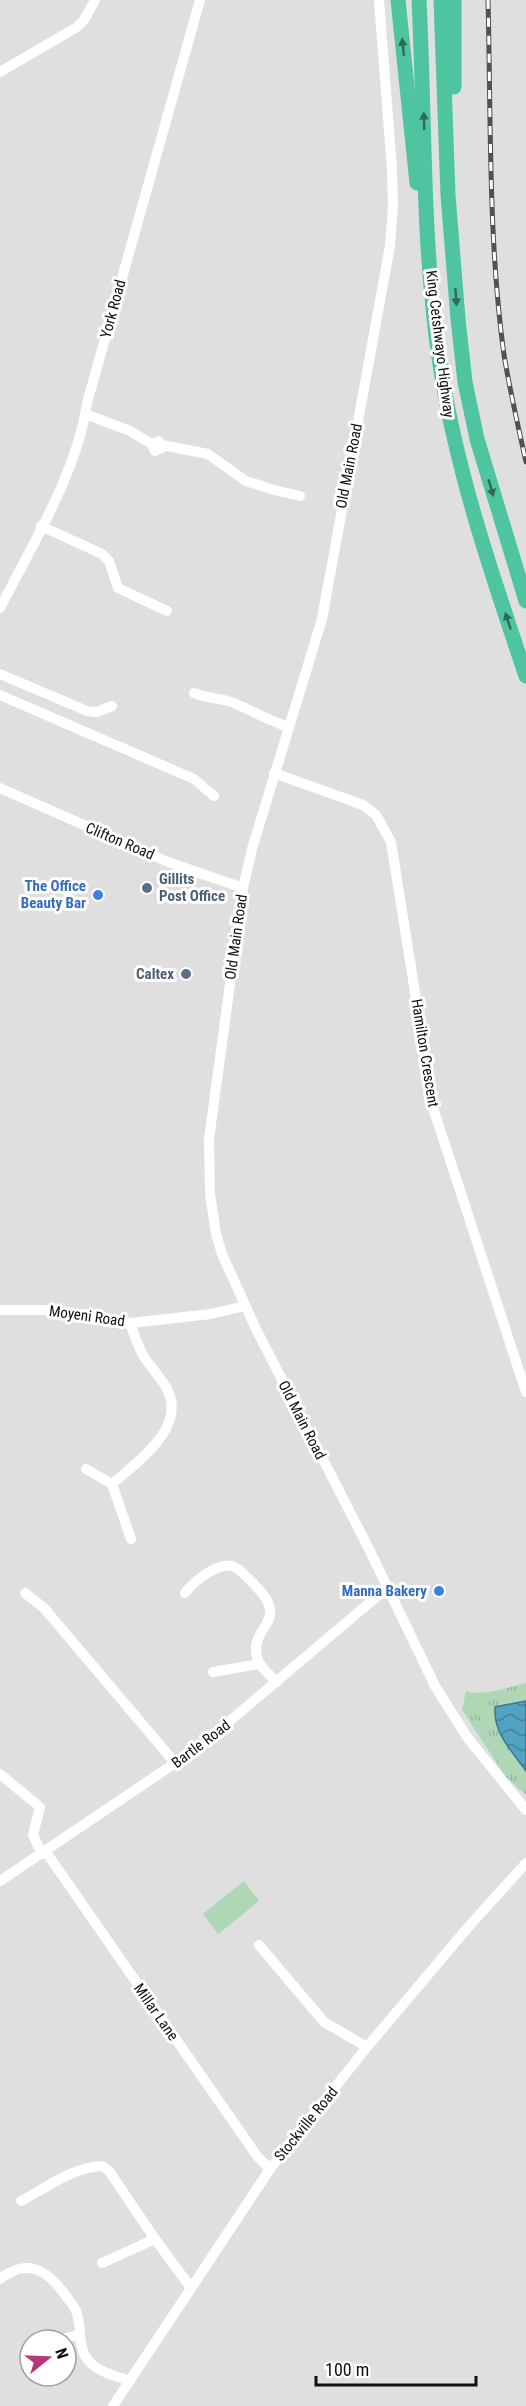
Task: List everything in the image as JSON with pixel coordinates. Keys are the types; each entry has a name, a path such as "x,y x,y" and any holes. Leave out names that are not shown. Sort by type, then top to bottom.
{"highway":[{"path":"398,0 421,214 429,251"},
{"name":"King Cetshwayo Highway","path":"419,0 429,251 439,359 458,455 526,676"},
{"name":"King Cetshwayo Highway","path":"441,0 448,195 458,319 471,416 526,601"},
{"path":"452,239 454,0"}],"street":[{"path":"0,72 77,27 84,20 94,0"},
{"name":"York Road","path":"0,608 61,484 78,441 200,0"},
{"name":"Old Main Road","path":"379,0 392,169 393,206 390,246 322,619 274,773 243,888 213,1108 208,1168 216,1234 225,1262 312,1442 369,1549 435,1686 485,1761 526,1810"},
{"path":"85,414 130,431 157,445 208,453 246,481 300,496"},
{"path":"41,526 99,551 109,561 118,588 167,611"},
{"path":"0,674 87,711 97,712 112,706"},
{"path":"194,693 210,699 234,703 269,721 289,727"},
{"path":"0,695 194,779 214,796"},
{"name":"Hamilton Crescent","path":"274,773 363,805 380,820 391,842 396,861 434,1111 526,1392"},
{"name":"Clifton Road","path":"0,788 168,862 243,888"},
{"name":"Moyeni Road","path":"0,1310 45,1310 130,1323 211,1314 245,1306"},
{"path":"112,1484 153,1446 168,1427 172,1411 168,1391 138,1346 130,1323"},
{"path":"86,1469 112,1484 131,1539"},
{"path":"185,1593 198,1579 224,1566 235,1567 245,1576 263,1594 270,1610 268,1620 256,1641 256,1652 259,1664 276,1682"},
{"name":"Bartle Road","path":"0,1881 176,1764 213,1736 387,1588"},
{"path":"25,1593 44,1608 176,1764"},
{"path":"213,1672 259,1664"},
{"path":"0,1774 40,1807 33,1835 44,1853"},
{"name":"Millar Lane","path":"44,1853 256,2156 270,2169"},
{"name":"Stockville Road","path":"113,2406 270,2169 367,2047 470,1925 526,1863"},
{"path":"259,1945 324,2022 367,2047"},
{"path":"21,2201 70,2175 102,2166 109,2171 191,2288"},
{"path":"102,2263 155,2239"},
{"path":"0,2279 13,2270 19,2269 46,2272 75,2309 77,2328"},
{"path":"78,2335 85,2355 92,2364 130,2381"}],"green space":[{"path":"526,1683 526,1795 506,1777 462,1710 466,1691 488,1692"},
{"path":"244,1881 259,1901 218,1934 203,1914"}],"water":[{"path":"526,1701 526,1771 500,1733 495,1707"}],"railway":[{"path":"488,0 495,267 504,355 526,462"}],"place":[{"name":"Gillits Post Office","path":"147,888"},
{"name":"The Office Beauty Bar","path":"98,895"},
{"name":"Caltex","path":"186,974"},
{"name":"Manna Bakery","path":"439,1591"}]}
